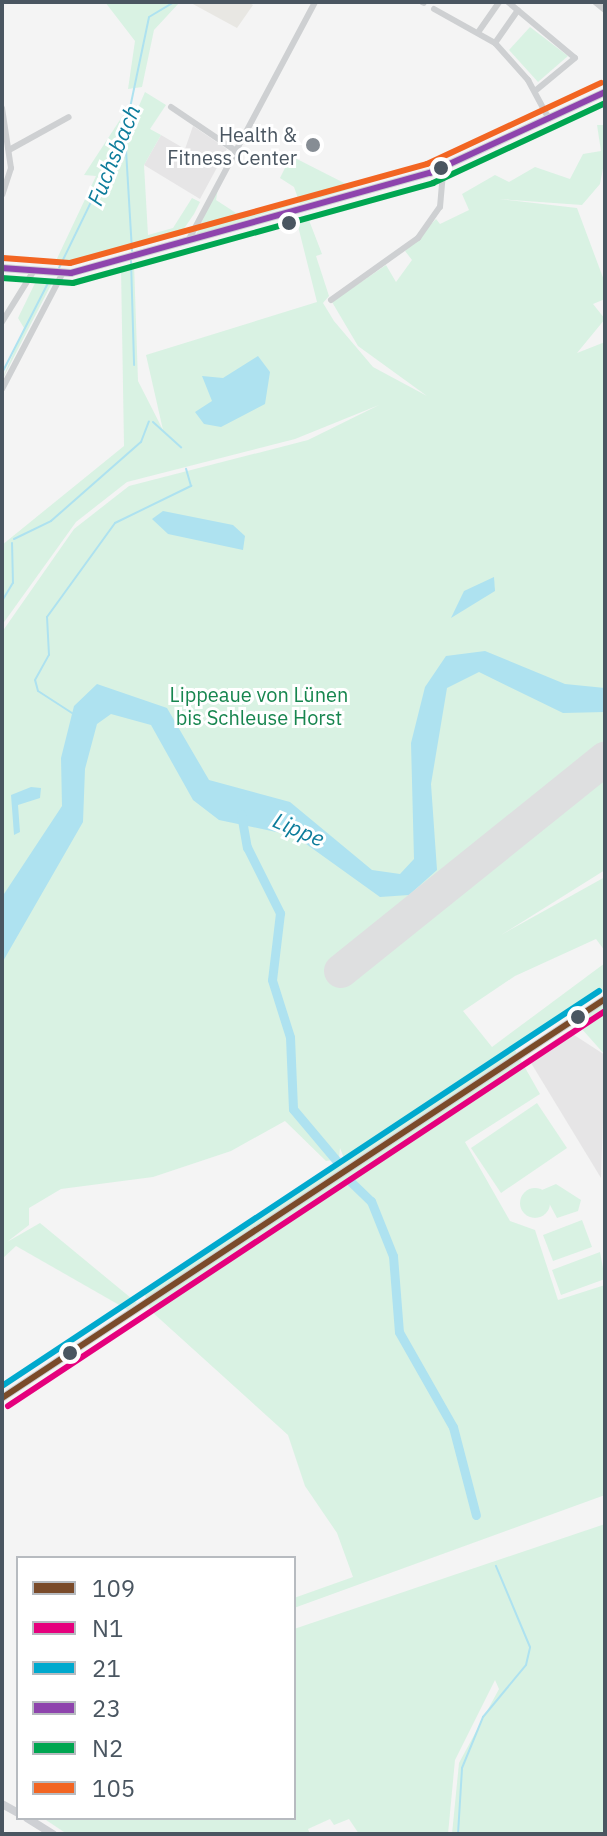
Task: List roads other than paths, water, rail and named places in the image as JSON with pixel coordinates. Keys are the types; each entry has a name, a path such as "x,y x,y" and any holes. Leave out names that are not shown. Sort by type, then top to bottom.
{"street":[{"path":"188,241 233,149 315,2"},
{"path":"479,31 499,2"},
{"path":"508,2 575,58 535,91"},
{"path":"595,2 605,10"},
{"path":"434,9 479,31 495,43 535,91 549,119"},
{"path":"495,43 518,10"},
{"path":"2,268 62,274 443,169 605,92"},
{"path":"171,107 233,149"},
{"path":"2,108 9,150 2,195"},
{"path":"9,150 69,117"},
{"path":"331,300 418,238 440,207 443,169"},
{"path":"2,322 33,272"},
{"path":"2,389 62,274"},
{"path":"2,1398 605,999"},
{"path":"30,1820 53,1834"}],"water":[{"path":"258,356 270,372 265,404 221,427 204,424 195,412 212,401 202,376 223,378"},
{"path":"163,511 233,525 245,536 243,550 168,534 152,519"},
{"path":"494,577 495,591 451,618 464,591"},
{"name":"Lippe","path":"485,651 565,684 605,688 605,712 563,713 479,672 447,688 431,784 437,870 409,895 380,897 295,836 219,820 193,800 151,725 111,714 97,724 85,769 83,822 2,963 2,897 62,806 61,758 74,706 97,684 167,708 209,780 290,802 372,870 400,874 414,859 411,743 425,687 446,656"},
{"path":"31,787 41,788 40,798 18,805 20,832 14,835 11,795"}],"waterway":[{"name":"Fuchsbach","path":"59,268 125,132 149,17 174,2"},
{"path":"125,133 132,251"},
{"path":"131,261 134,365"},
{"name":"Fuchsbach","path":"2,373 49,281"},
{"name":"Fuchsbach","path":"14,539 51,521 141,442 149,421"},
{"name":"Fuchsbach","path":"153,422 181,447"},
{"name":"Fuchsbach","path":"72,713 38,691 35,680 49,655 47,617 115,523 191,486 186,469"},
{"name":"Fuchsbach","path":"2,601 13,583 12,543"},
{"path":"241,814 247,847 280,913 272,980 290,1037 293,1109 336,1160"},
{"path":"351,1182 371,1201 393,1256 399,1332 453,1427 476,1515"},
{"path":"458,1834 462,1768 483,1717 526,1665 530,1647 496,1566"}],"place":[{"name":"Health & Fitness Center","path":"313,145"}],"park label":[{"name":"Lippeaue von Lünen bis Schleuse Horst","path":"259,706"}]}
